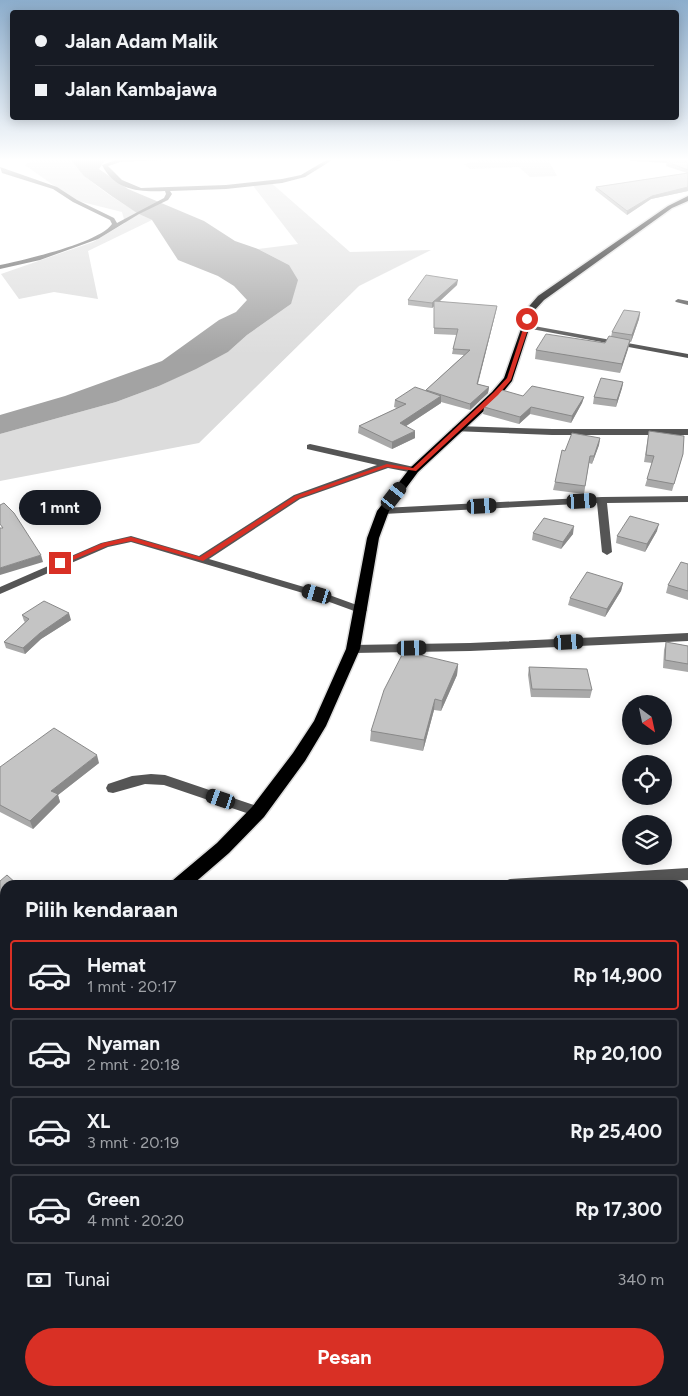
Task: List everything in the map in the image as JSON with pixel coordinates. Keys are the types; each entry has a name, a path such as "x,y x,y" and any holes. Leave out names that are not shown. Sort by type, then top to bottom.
{"highway":[{"path":"185,880 223,848 258,812 299,757 321,722 353,649 373,538 383,511 414,470 456,429 496,394 509,379 526,326 528,312 553,287 645,224"}],"street":[{"path":"0,267 54,254 96,238 121,224"},
{"path":"678,301 688,303"},
{"path":"526,326 688,356"},
{"path":"456,429 552,432 688,432"},
{"path":"310,447 414,470"},
{"path":"200,560 297,497 387,465"},
{"path":"383,511 602,500 688,499"},
{"path":"602,500 607,552"},
{"path":"0,591 60,563 120,541 131,539 317,594 361,610"},
{"path":"353,649 470,647 688,636"},
{"path":"113,788 131,780 159,779 258,812"},
{"path":"591,880 688,874"}],"shaded area":[{"path":"123,224 143,224 88,251 98,299 54,292 19,299 1,274 93,242"},
{"path":"155,224 209,224 235,241 258,249 289,265 298,280 291,304 247,335 228,352 196,369 159,386 116,402 0,434 0,415 65,396 162,361 219,320 236,312 247,300 234,286 218,276 178,260"},
{"path":"283,224 318,224 350,252 431,250 359,286 199,443 0,481 0,434 116,402 159,386 228,352 247,335 291,304 289,265 258,249 298,244"}],"building":[{"path":"426,275 458,280 432,303 408,300"},
{"path":"434,301 497,306 477,384 489,387 470,404 426,390 470,350 453,349 458,329 434,328"},
{"path":"624,310 640,312 632,335 612,332"},
{"path":"546,334 605,343 609,336 630,340 622,364 536,350"},
{"path":"601,378 623,382 617,400 594,397"},
{"path":"532,386 584,397 572,416 531,407 520,417 484,407 502,390 523,396"},
{"path":"415,387 441,396 400,423 415,431 392,442 359,426 406,404 395,400"},
{"path":"649,431 684,436 683,454 674,484 647,479 654,456 646,455"},
{"path":"572,433 600,438 594,456 590,456 585,486 555,482 562,450 565,451"},
{"path":"4,503 14,513 41,555 0,568 0,528 3,528 0,524 0,505"},
{"path":"630,516 659,524 647,544 617,536"},
{"path":"544,518 574,526 563,542 533,533"},
{"path":"681,562 688,564 688,591 668,585"},
{"path":"587,572 623,583 607,609 570,598"},
{"path":"44,601 69,613 40,633 23,648 4,642 29,619 22,615"},
{"path":"666,642 688,646 688,664 665,660"},
{"path":"404,651 458,664 442,701 435,699 424,740 371,731 384,690"},
{"path":"529,667 587,669 592,690 532,689"},
{"path":"54,728 97,755 51,791 58,794 30,821 0,805 0,767"},
{"path":"7,875 12,880 1,880"}],"route":[{"path":"60,563 105,545 131,539 200,560 297,497 387,465 414,470 456,429 496,394 509,379 527,319"}]}
